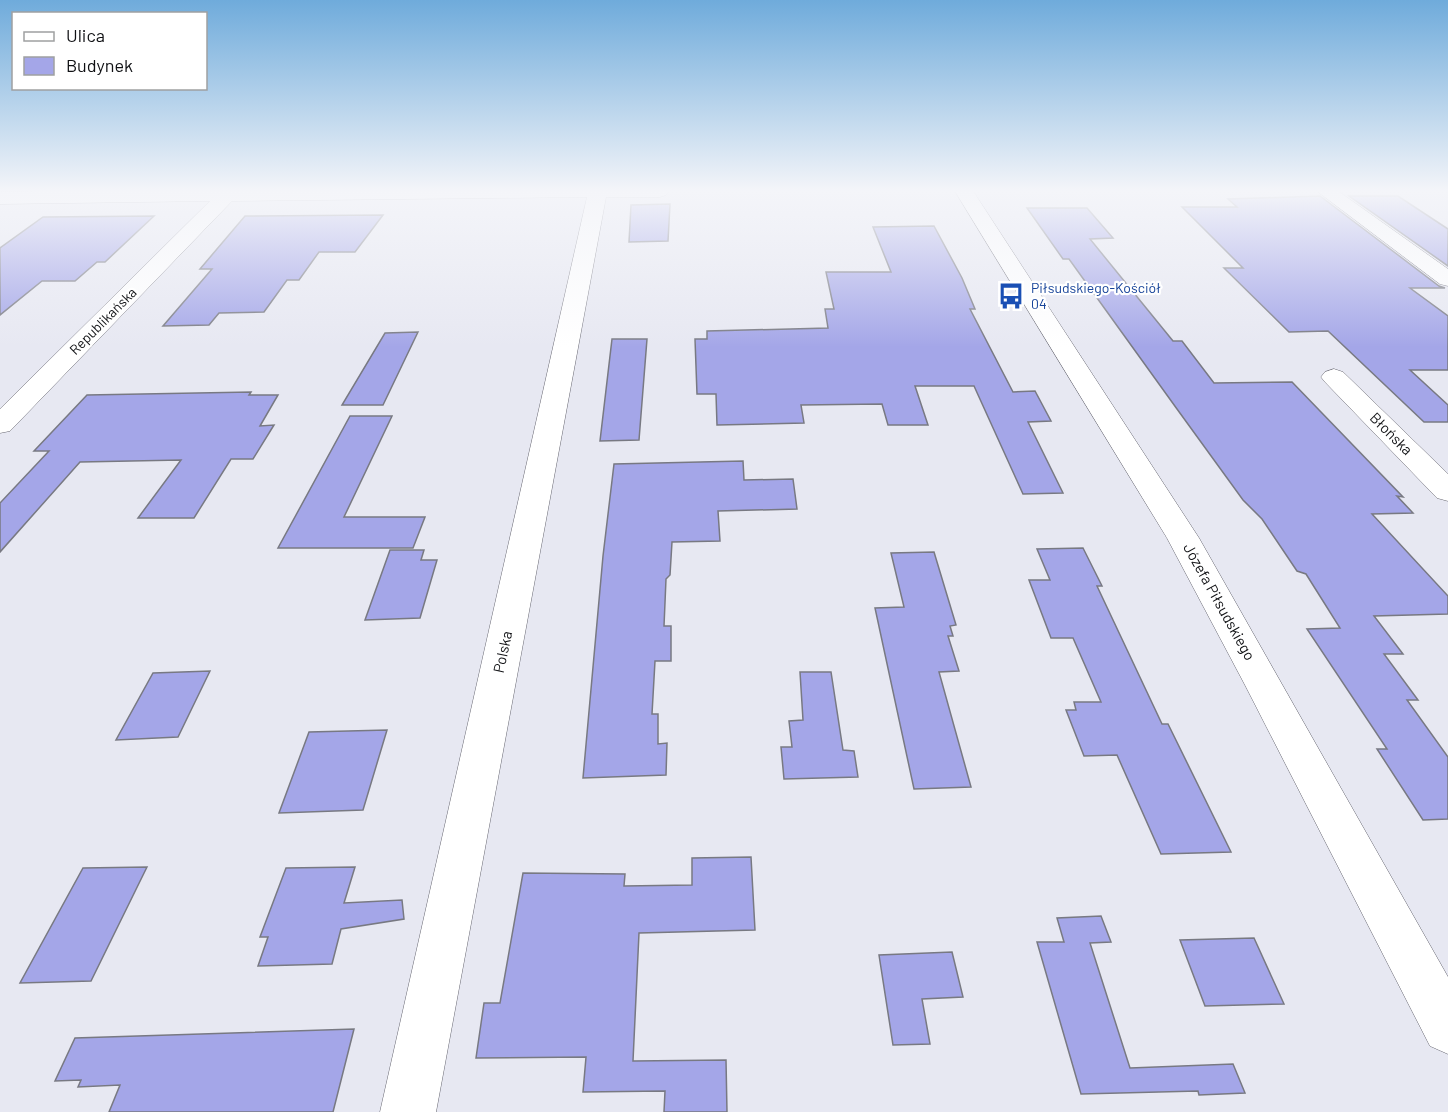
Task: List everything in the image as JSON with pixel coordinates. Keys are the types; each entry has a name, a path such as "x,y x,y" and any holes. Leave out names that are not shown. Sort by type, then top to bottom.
{"street":[{"name":"Republikańska","path":"0,425 180,243"},
{"name":"Polska","path":"408,1112 587,243"},
{"name":"Józefa Piłsudskiego","path":"997,243 1183,538 1267,688 1448,1028"},
{"path":"1398,243 1448,279"},
{"name":"Błońska","path":"1334,377 1448,491"}],"building":[{"path":"7,243 125,243 105,262 97,262 75,281 42,281 0,315 0,248"},
{"path":"222,243 362,243 355,252 319,252 299,280 287,280 264,312 219,313 209,325 163,326 212,269 200,269"},
{"path":"879,243 943,243 975,309 970,309 1013,392 1035,391 1051,421 1028,422 1063,493 1023,494 974,386 915,386 928,425 888,425 882,404 801,405 804,423 717,425 716,394 697,394 695,339 707,339 707,331 828,328 825,309 834,309 826,272 891,272"},
{"path":"1052,243 1093,243 1173,341 1182,341 1214,383 1292,382 1403,497 1397,496 1413,513 1372,514 1448,596 1448,614 1374,616 1403,654 1384,654 1418,700 1407,700 1448,757 1448,819 1423,820 1377,749 1387,749 1307,629 1340,628 1306,574 1297,571 1262,519 1243,500 1069,259 1063,259"},
{"path":"1218,243 1382,243 1439,286 1445,288 1410,288 1448,316 1448,370 1410,370 1448,405 1448,422 1424,422 1328,331 1289,332 1224,268 1243,268"},
{"path":"1415,243 1448,243 1448,266"},
{"path":"418,332 383,405 342,405 385,333"},
{"path":"612,339 647,339 639,440 600,441"},
{"path":"251,392 249,395 278,395 260,426 274,425 253,459 231,459 194,518 138,518 181,460 80,462 0,552 0,503 49,451 34,451 87,395"},
{"path":"350,416 392,416 344,517 425,517 413,548 278,548"},
{"path":"743,461 744,480 793,479 797,509 718,511 720,541 672,542 670,575 666,579 664,626 671,626 671,661 655,661 652,714 658,714 658,744 667,743 666,775 583,778 603,556 614,464"},
{"path":"1083,548 1102,586 1097,586 1162,724 1168,724 1231,852 1161,854 1117,755 1084,756 1066,710 1076,710 1074,702 1101,702 1073,638 1051,638 1029,580 1050,580 1037,549"},
{"path":"390,550 424,550 421,560 437,560 420,618 365,620"},
{"path":"934,552 956,625 950,626 953,636 948,636 959,671 939,672 971,787 914,789 875,608 904,607 891,553"},
{"path":"210,671 178,737 116,740 153,673"},
{"path":"800,672 831,672 843,750 854,751 858,777 784,779 781,747 792,747 789,721 803,720"},
{"path":"387,730 363,810 279,813 309,732"},
{"path":"751,857 755,930 639,933 633,1061 726,1060 727,1112 664,1112 665,1091 583,1092 586,1057 476,1058 484,1003 500,1003 523,873 625,874 624,886 692,885 692,858"},
{"path":"147,867 91,981 20,983 83,868"},
{"path":"355,867 344,903 402,900 404,919 341,929 332,964 258,966 268,937 260,937 286,868"},
{"path":"1101,916 1111,942 1090,943 1130,1068 1233,1064 1245,1093 1199,1095 1198,1091 1081,1094 1037,942 1064,942 1057,918"},
{"path":"1254,938 1284,1004 1205,1006 1180,940"},
{"path":"952,952 963,997 922,999 930,1044 893,1045 879,955"},
{"path":"354,1029 333,1112 109,1112 120,1085 78,1087 81,1080 55,1081 75,1038"}],"place":[{"name":"Piłsudskiego-Kościół 04","path":"1011,296"}]}
